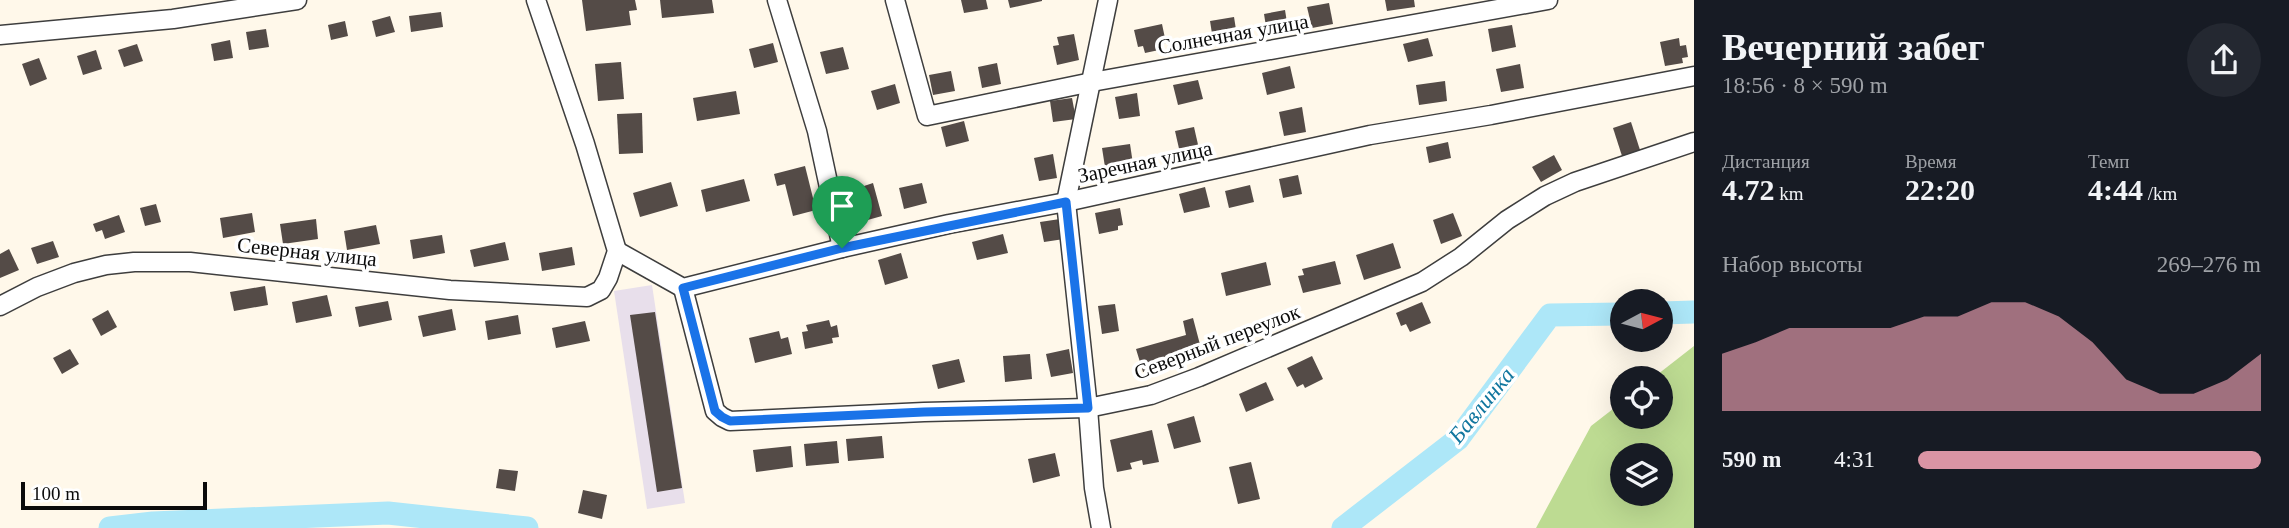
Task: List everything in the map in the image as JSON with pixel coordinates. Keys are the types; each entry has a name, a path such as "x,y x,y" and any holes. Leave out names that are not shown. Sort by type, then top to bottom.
{"street":[{"path":"0,35 173,19 297,0"},
{"path":"536,0 585,144 617,251 683,288"},
{"path":"777,0 817,131 842,248"},
{"name":"Солнечная улица","path":"895,0 926,116 1093,82 1548,0"},
{"path":"1101,528 1094,488 1066,202 1108,0"},
{"name":"Заречная улица","path":"683,288 842,248 1370,135 1694,76"},
{"name":"Северный переулок","path":"683,288 715,411 730,421 937,411 1088,408 1151,395 1410,288 1461,257 1507,220 1545,195 1575,182 1694,142"},
{"name":"Северная улица","path":"0,306 37,287 74,273 134,262 190,262 450,290 587,297 601,290 617,251"}],"shaded area":[{"path":"652,285 685,503 647,509 614,291"}],"green space":[{"path":"1694,346 1694,528 1536,528 1591,426 1610,411 1610,429 1673,429 1673,366 1668,366"}],"building":[{"path":"582,0 635,0 637,10 629,11 631,25 586,31"},
{"path":"660,0 712,0 714,13 662,18"},
{"path":"961,0 986,0 988,9 964,13"},
{"path":"1008,0 1042,0 1042,1 1010,8"},
{"path":"1385,0 1414,0 1415,7 1387,11"},
{"path":"1329,3 1333,24 1312,28 1307,7"},
{"path":"1285,10 1288,29 1267,33 1264,14"},
{"path":"441,12 443,27 411,32 409,16"},
{"path":"390,16 395,32 376,37 372,21"},
{"path":"1234,17 1237,36 1213,40 1210,21"},
{"path":"345,21 348,36 331,40 328,25"},
{"path":"1162,24 1166,43 1158,45 1159,50 1145,53 1143,46 1138,47 1134,30"},
{"path":"1512,25 1516,47 1492,52 1488,29"},
{"path":"266,29 269,47 249,50 246,32"},
{"path":"1074,34 1079,60 1057,65 1053,46 1059,45 1057,37"},
{"path":"1428,38 1433,56 1408,62 1403,44"},
{"path":"1679,38 1680,46 1686,45 1688,57 1682,58 1683,63 1665,66 1660,42"},
{"path":"230,40 233,58 214,61 211,44"},
{"path":"773,43 778,62 754,68 749,49"},
{"path":"137,44 143,61 124,67 118,50"},
{"path":"843,47 849,69 826,74 820,52"},
{"path":"96,50 102,69 83,75 77,56"},
{"path":"39,58 47,79 30,86 22,64"},
{"path":"621,62 624,99 598,101 595,64"},
{"path":"997,63 1001,84 982,88 978,67"},
{"path":"1520,64 1524,88 1501,92 1496,69"},
{"path":"1290,66 1295,88 1267,95 1262,73"},
{"path":"951,71 955,91 933,95 929,75"},
{"path":"1198,80 1203,99 1178,105 1173,85"},
{"path":"1445,81 1447,101 1419,105 1416,85"},
{"path":"895,84 900,103 877,110 871,91"},
{"path":"736,91 740,114 697,121 693,98"},
{"path":"1137,93 1140,116 1119,119 1115,97"},
{"path":"1072,98 1076,119 1053,122 1050,101"},
{"path":"1302,107 1306,132 1284,136 1279,112"},
{"path":"642,113 643,153 619,154 617,114"},
{"path":"964,121 969,141 946,147 941,127"},
{"path":"1631,122 1640,150 1622,156 1613,128"},
{"path":"1194,127 1199,149 1180,153 1175,131"},
{"path":"1448,142 1451,158 1429,163 1426,147"},
{"path":"1130,144 1133,164 1105,167 1102,148"},
{"path":"1053,154 1057,178 1039,181 1034,158"},
{"path":"1554,155 1562,170 1541,182 1532,167"},
{"path":"805,166 816,210 793,216 785,184 777,186 774,174"},
{"path":"1298,175 1302,194 1283,198 1279,179"},
{"path":"744,179 750,201 706,212 701,190"},
{"path":"671,182 678,206 640,217 633,193"},
{"path":"873,183 882,216 864,221 862,214 855,216 853,208 860,206 855,189"},
{"path":"922,183 927,203 904,209 899,188"},
{"path":"1250,185 1254,202 1229,208 1225,191"},
{"path":"1205,187 1210,207 1184,213 1179,194"},
{"path":"156,204 161,222 145,226 140,208"},
{"path":"1120,208 1123,225 1118,226 1118,230 1099,234 1095,213"},
{"path":"252,213 255,232 223,238 220,218"},
{"path":"1453,213 1462,236 1441,244 1433,220"},
{"path":"119,215 125,232 105,239 102,230 96,232 93,224"},
{"path":"316,219 318,239 283,244 280,224"},
{"path":"1060,219 1064,239 1044,242 1040,222"},
{"path":"376,225 380,244 347,250 344,231"},
{"path":"1003,234 1008,253 977,260 972,242"},
{"path":"442,235 445,253 413,259 410,240"},
{"path":"53,241 59,257 37,264 31,248"},
{"path":"505,242 509,260 474,267 470,250"},
{"path":"1393,243 1401,268 1364,280 1356,255"},
{"path":"572,247 575,265 542,271 539,253"},
{"path":"9,249 19,270 0,278 0,254"},
{"path":"901,253 908,278 885,285 878,260"},
{"path":"1335,261 1341,284 1303,293 1298,276 1304,275 1302,269"},
{"path":"1266,262 1271,285 1226,296 1221,273"},
{"path":"265,286 268,305 234,311 230,292"},
{"path":"327,295 332,316 296,323 292,302"},
{"path":"388,301 392,320 359,327 355,307"},
{"path":"1422,302 1431,323 1410,332 1406,324 1401,326 1396,313"},
{"path":"1115,304 1119,331 1102,334 1098,306"},
{"path":"452,309 456,330 423,337 418,316"},
{"path":"108,310 117,327 101,336 92,319"},
{"path":"655,312 682,488 657,492 630,315"},
{"path":"518,315 521,334 488,340 485,321"},
{"path":"1193,318 1203,356 1143,372 1136,349 1186,335 1183,321"},
{"path":"829,320 831,327 837,325 839,337 832,338 833,343 805,349 802,332 808,331 806,325"},
{"path":"585,321 590,341 556,348 552,328"},
{"path":"779,331 781,339 788,337 792,354 755,363 749,338"},
{"path":"70,349 79,364 62,374 53,358"},
{"path":"1069,349 1073,373 1051,377 1046,354"},
{"path":"1030,354 1032,379 1005,382 1003,356"},
{"path":"1312,356 1323,379 1305,388 1303,384 1297,387 1287,368"},
{"path":"959,359 965,382 938,389 932,365"},
{"path":"1266,382 1274,400 1246,412 1239,394"},
{"path":"1194,416 1201,442 1174,449 1167,424"},
{"path":"1152,430 1159,462 1143,465 1142,460 1130,463 1132,469 1117,472 1110,440"},
{"path":"882,436 884,458 848,461 846,439"},
{"path":"837,441 839,463 806,466 804,444"},
{"path":"791,446 793,467 756,472 753,450"},
{"path":"1055,453 1060,476 1033,483 1028,459"},
{"path":"1251,462 1260,499 1238,504 1229,467"},
{"path":"499,469 518,471 515,491 496,488"},
{"path":"583,490 607,495 602,519 578,513"}],"waterway":[{"name":"Бавлинка","path":"1673,313 1694,312"},
{"name":"Бавлинка","path":"1343,528 1458,439 1550,315 1610,314"},
{"name":"Бавлинка","path":"110,528 153,523 388,513 527,528"}],"route":[{"path":"1066,202 1088,408 730,421 722,417 715,411 683,288 842,248 1066,202"}]}
